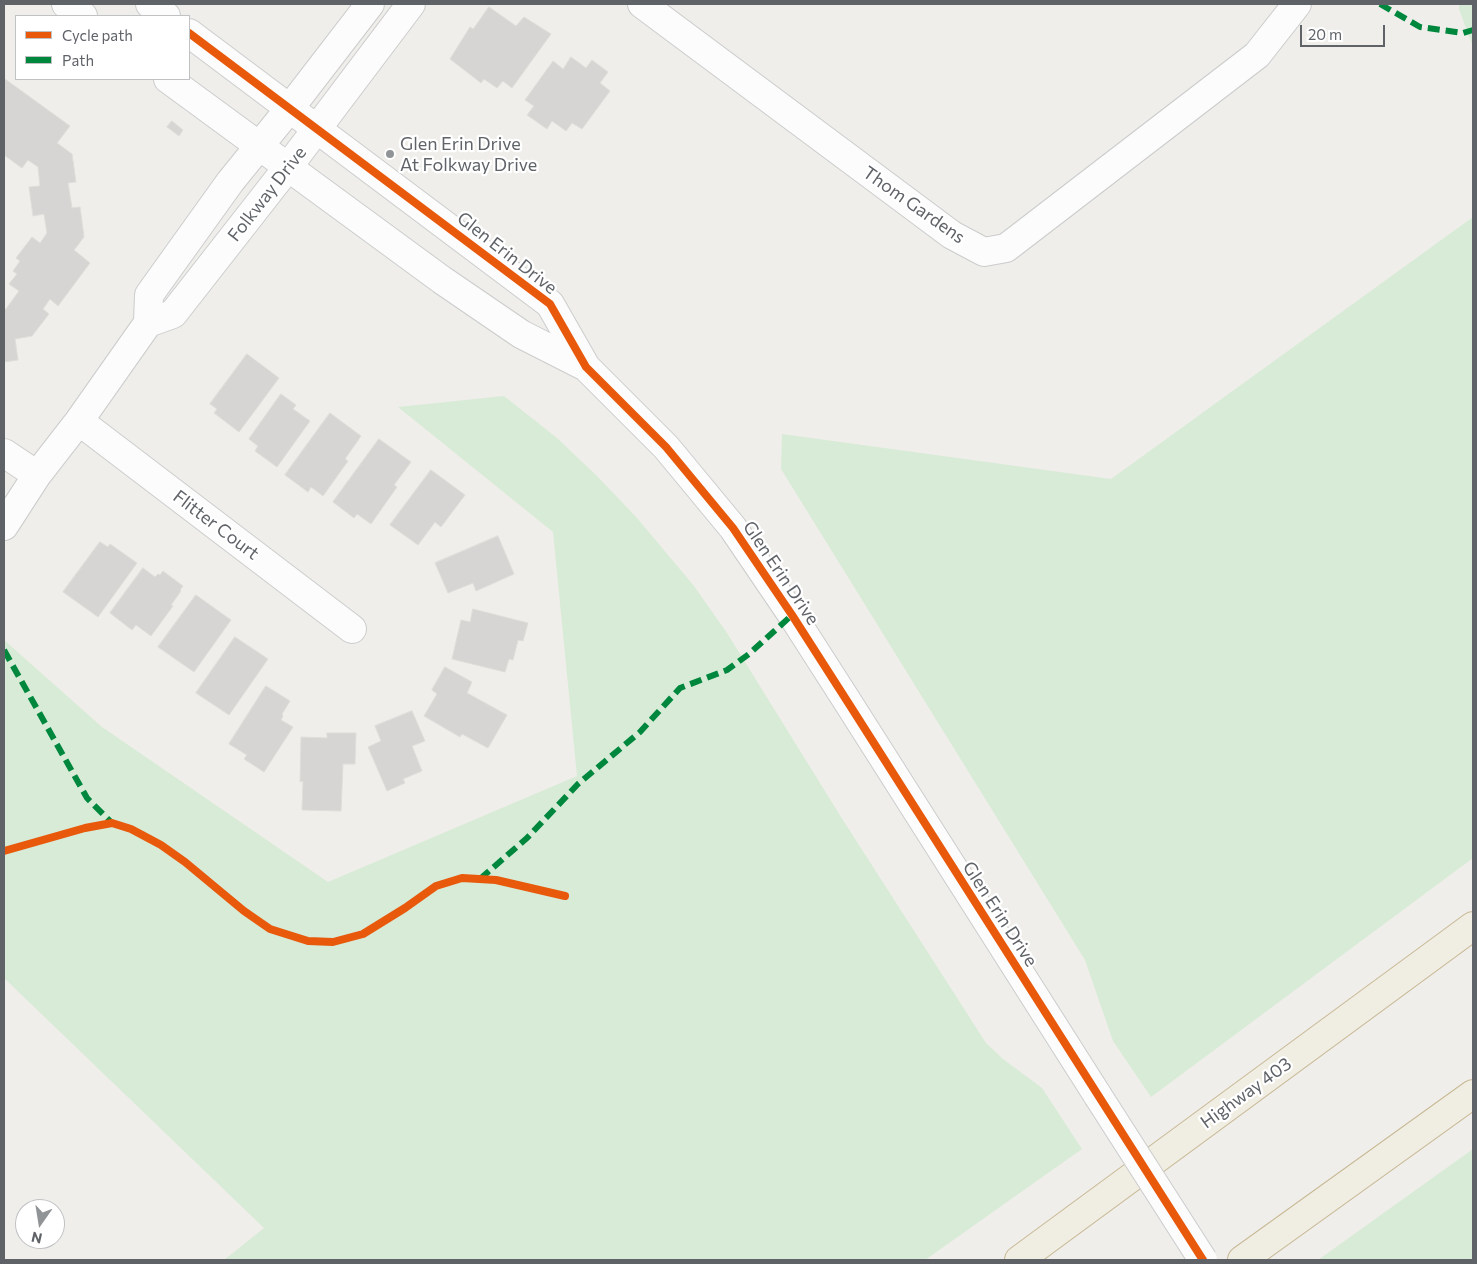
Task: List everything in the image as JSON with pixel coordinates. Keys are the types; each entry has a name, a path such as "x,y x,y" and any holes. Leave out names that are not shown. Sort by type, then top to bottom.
{"highway":[{"name":"Highway 403","path":"1019,1260 1473,926"},
{"path":"1242,1260 1473,1094"}],"street":[{"path":"66,4 82,15"},
{"path":"150,4 165,15"},
{"name":"Folkway Drive","path":"370,4 230,182 149,295 148,323 173,314 288,167 411,4"},
{"name":"Thom Gardens","path":"642,4 952,235 984,252 1006,248 1257,55 1297,4"},
{"name":"Glen Erin Drive","path":"190,34 550,304 586,367 666,447 733,528 844,695 1203,1260"},
{"name":"Glen Erin Drive","path":"169,80 442,280 521,334 586,367"},
{"path":"4,526 38,475 79,421 148,323"},
{"name":"Flitter Court","path":"79,421 352,629"},
{"path":"4,453 38,475"}],"green space":[{"path":"1459,4 1473,4 1473,47 1459,9"},
{"path":"1473,217 1473,858 1151,1097 1113,1041 1085,960 781,469 782,434 1111,479"},
{"path":"504,396 557,438 597,476 637,518 694,586 727,633 841,817 986,1043 1003,1059 1042,1088 1082,1149 925,1260 224,1260 264,1228 4,978 4,640 102,727 328,882 577,776 553,532 398,407"},
{"path":"1473,1149 1473,1260 1318,1260"}],"building":[{"path":"489,7 516,26 524,17 551,34 512,88 503,81 497,88 484,79 481,83 450,59 470,27 473,29"},
{"path":"571,57 586,68 592,60 608,72 600,83 610,91 582,129 572,123 566,131 552,121 547,129 527,115 534,106 525,100 553,61 563,69"},
{"path":"5,79 70,126 57,143 72,154 76,182 68,183 72,208 80,207 84,237 74,250 90,263 58,306 50,299 43,309 49,314 32,336 15,339 18,360 4,362 4,309 6,309 19,291 9,284 17,274 13,271 20,261 16,258 32,237 40,243 47,233 44,214 33,216 29,187 40,186 38,167 28,160 22,168 4,155"},
{"path":"172,121 183,130 179,136 167,127"},
{"path":"247,354 279,378 239,432 214,413 217,409 210,404"},
{"path":"281,394 296,405 293,409 310,421 277,467 255,451 258,446 249,439"},
{"path":"330,413 361,436 345,459 348,461 323,496 311,487 308,492 285,475"},
{"path":"379,439 411,462 394,485 397,487 371,524 357,514 354,518 333,502"},
{"path":"431,470 465,495 441,527 435,522 418,545 390,525"},
{"path":"498,536 514,574 476,591 473,583 448,593 435,563"},
{"path":"100,542 108,547 110,544 137,563 98,617 63,592"},
{"path":"143,568 155,577 163,571 183,586 171,605 173,606 151,636 136,625 132,630 110,613"},
{"path":"196,595 231,620 194,672 158,647"},
{"path":"473,609 528,623 523,641 518,640 513,660 509,659 505,672 452,659 461,620 470,622"},
{"path":"235,637 268,659 229,715 196,693"},
{"path":"445,667 472,682 467,693 507,715 488,748 462,734 460,737 424,716 437,694 432,690"},
{"path":"266,686 290,701 282,714 281,720 293,727 264,772 244,759 247,755 229,744"},
{"path":"412,711 425,741 412,746 422,771 403,779 405,783 387,791 368,747 381,741 375,726"},
{"path":"327,733 356,733 355,764 343,764 341,811 302,810 303,781 300,782 301,737 327,738"}],"marked path":[{"path":"1380,4 1420,27 1463,33 1473,30"},
{"path":"480,879 527,838 578,784 640,732 680,688 727,670 749,654 792,615"},
{"path":"4,650 87,798 112,823"}],"cycle path":[{"path":"190,34 550,304 586,367 666,447 733,528 792,615 1203,1260"},
{"path":"4,851 85,828 112,823 131,829 161,845 185,862 244,911 270,929 308,941 333,942 363,934 436,886 462,878 496,880 565,896"}],"place":[{"name":"Glen Erin Drive At Folkway Drive","path":"390,154"}]}
